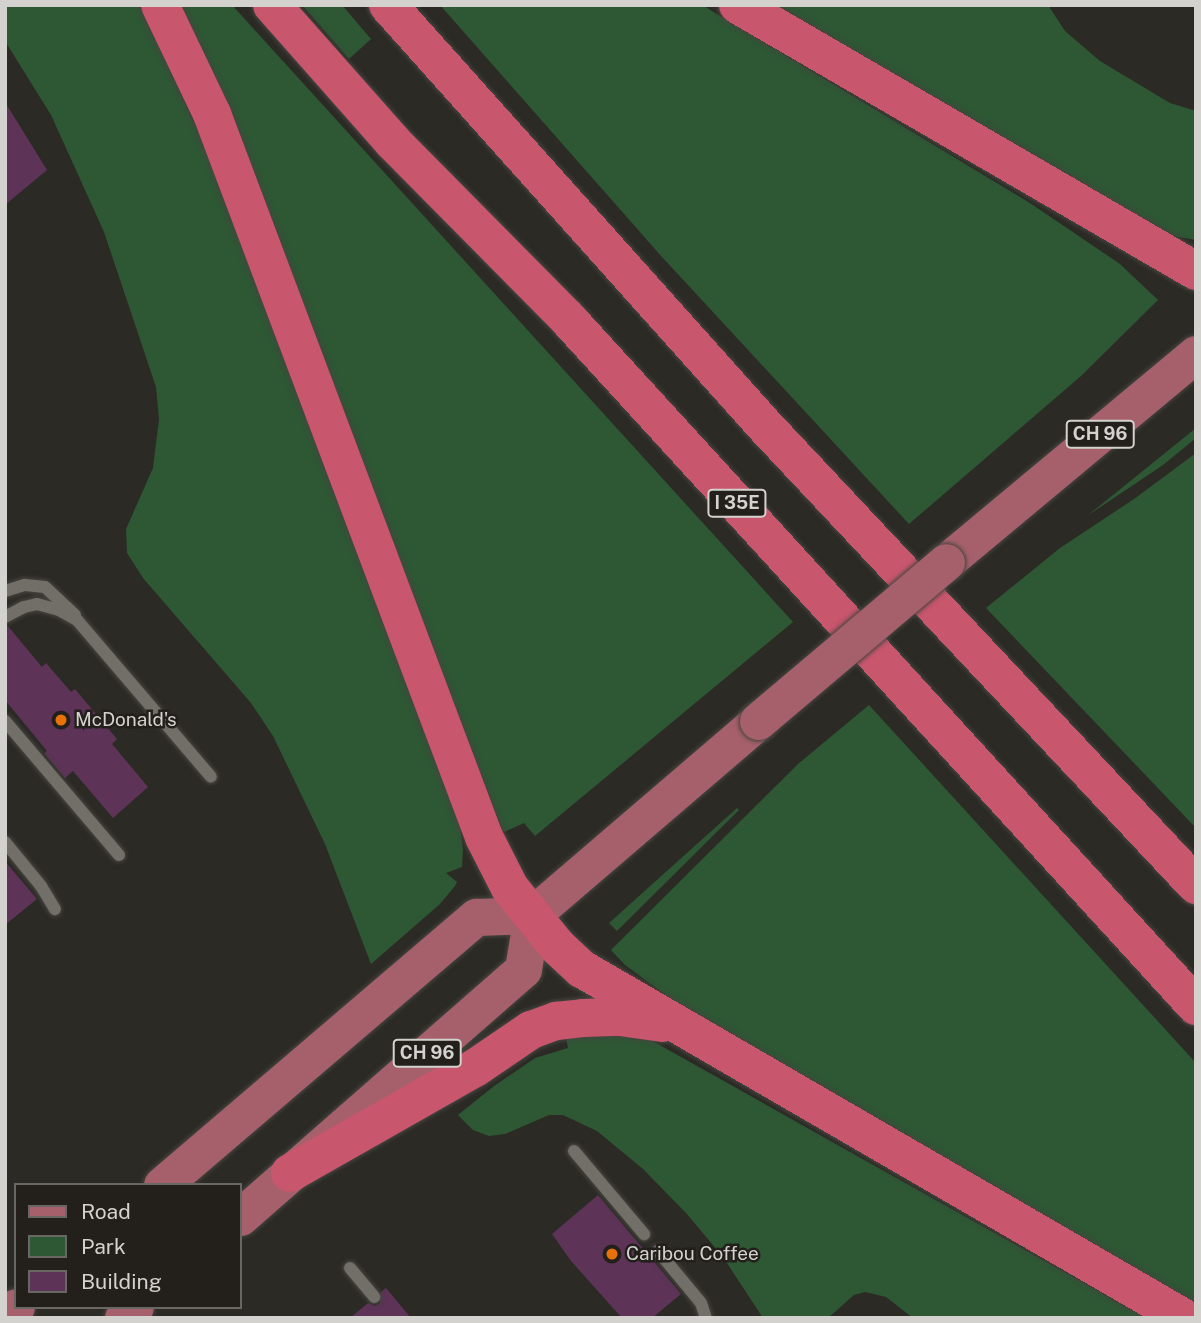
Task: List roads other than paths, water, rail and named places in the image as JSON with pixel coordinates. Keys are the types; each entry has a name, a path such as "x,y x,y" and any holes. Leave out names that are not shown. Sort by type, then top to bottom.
{"highway":[{"path":"160,5 212,114 484,837 505,880 532,915 575,964 1184,1318"},
{"name":"I 35E","path":"272,5 393,142 577,328 1196,1006"},
{"path":"388,5 836,505 1196,885"},
{"path":"738,5 1196,271"},
{"path":"290,1173 475,1068 512,1041 541,1026 572,1018 620,1017 678,1025"}],"main road":[{"name":"CH 96","path":"242,1215 523,969 532,915 758,721 1196,354"},
{"path":"164,1183 476,917 532,915"}],"lane":[{"path":"5,591 25,585 45,586 60,598 211,777"},
{"path":"5,617 30,605 44,605 72,616 88,631"},
{"path":"5,721 119,855"},
{"path":"5,842 41,886 55,909"},
{"path":"574,1151 644,1234"},
{"path":"658,1251 698,1298 706,1318"},
{"path":"350,1268 374,1297"}],"place":[{"name":"McDonald's","path":"61,720"},
{"name":"Caribou Coffee","path":"612,1254"}]}
